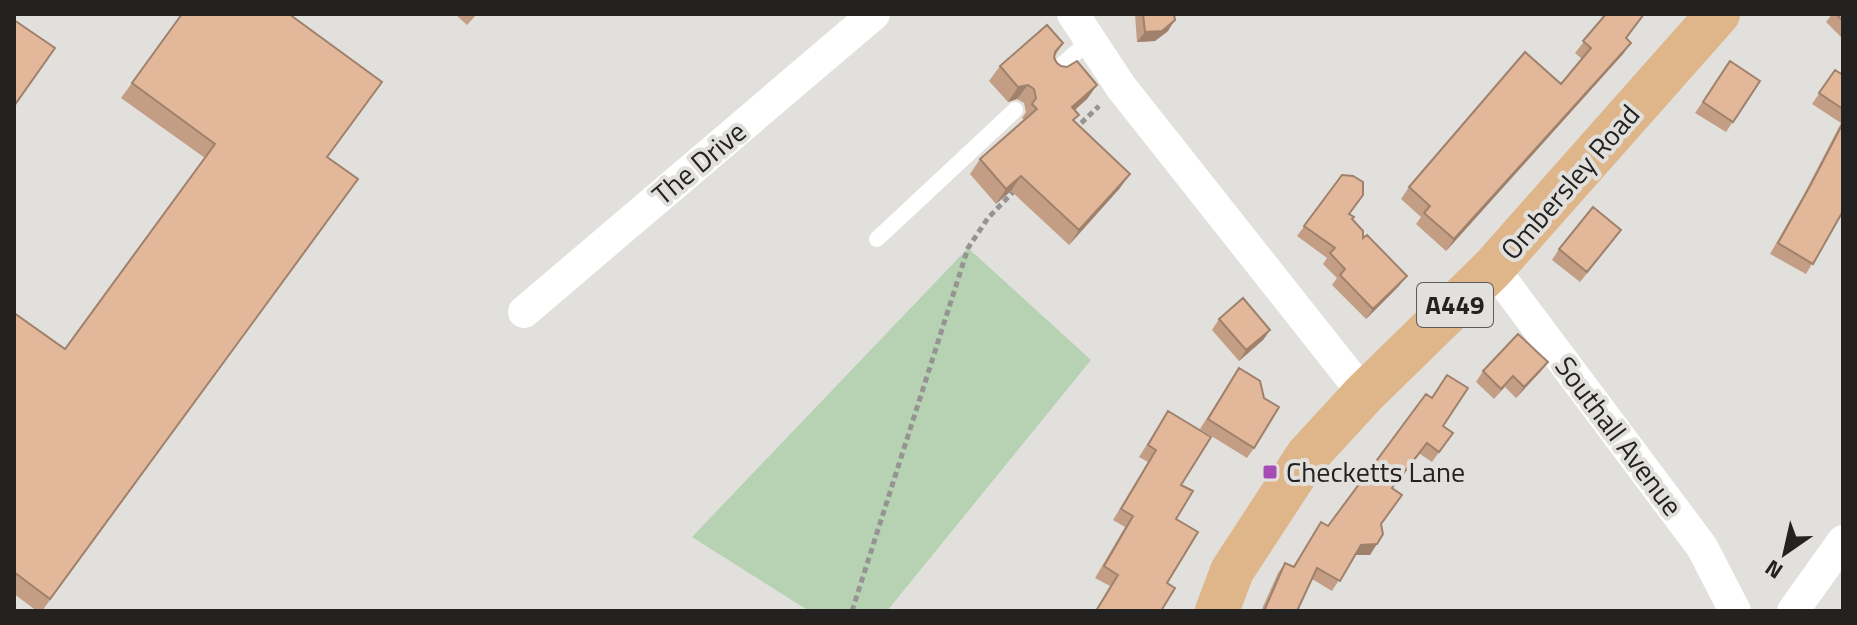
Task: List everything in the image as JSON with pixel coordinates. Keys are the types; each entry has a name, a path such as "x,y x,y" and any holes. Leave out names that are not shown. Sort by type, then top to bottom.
{"main road":[{"name":"Ombersley Road","path":"1217,611 1232,571 1307,456 1364,394 1493,268 1718,14"}],"street":[{"name":"The Drive","path":"524,312 874,14"},
{"path":"1073,14 1121,87 1364,394"},
{"name":"Southall Avenue","path":"1493,268 1702,547 1735,611"},
{"path":"1793,611 1843,541"}],"lane":[{"path":"1055,71 1089,41"},
{"path":"877,239 1015,110"}],"path":[{"path":"1073,131 1121,87"},
{"path":"852,611 968,248 988,218 1020,185"}],"green space":[{"path":"968,248 1091,360 887,611 809,611 692,537"}],"building":[{"path":"182,14 289,14 382,82 327,157 358,179 50,599 14,572 14,313 65,349 215,144 132,83"},
{"path":"1143,14 1174,14 1175,20 1162,31 1145,32"},
{"path":"1606,14 1644,14 1626,38 1631,43 1454,239 1424,213 1430,206 1409,187 1525,52 1561,84 1591,48 1583,41"},
{"path":"14,20 55,48 14,106"},
{"path":"1047,25 1063,43 1055,52 1057,63 1067,67 1077,61 1097,85 1072,107 1079,115 1073,120 1130,174 1079,230 1021,176 1006,189 980,159 1037,109 1032,104 1036,98 1034,89 1028,85 1018,87 1000,66"},
{"path":"1730,61 1760,81 1733,122 1703,102"},
{"path":"1835,70 1843,75 1843,109 1819,93"},
{"path":"1843,123 1843,211 1813,264 1778,243"},
{"path":"1342,175 1353,176 1363,182 1363,195 1349,214 1363,231 1363,238 1367,235 1407,276 1373,309 1340,275 1345,269 1330,253 1335,248 1304,226"},
{"path":"1593,207 1621,230 1587,272 1559,249"},
{"path":"1243,298 1270,330 1246,350 1219,319"},
{"path":"1518,334 1548,362 1524,387 1513,376 1501,389 1483,371"},
{"path":"1239,368 1260,381 1264,398 1279,407 1254,448 1208,419"},
{"path":"1447,375 1468,388 1443,426 1453,433 1439,452 1427,443 1392,488 1402,495 1381,524 1383,534 1377,544 1361,545 1340,581 1317,568 1297,611 1264,611 1285,563 1294,567 1321,522 1328,526 1426,394 1432,398"},
{"path":"1168,411 1211,437 1181,485 1193,491 1176,519 1198,532 1167,583 1175,588 1161,611 1096,611 1118,575 1104,566 1133,516 1121,509 1156,450 1148,445"}],"place":[{"name":"Checketts Lane","path":"1270,472"}]}
